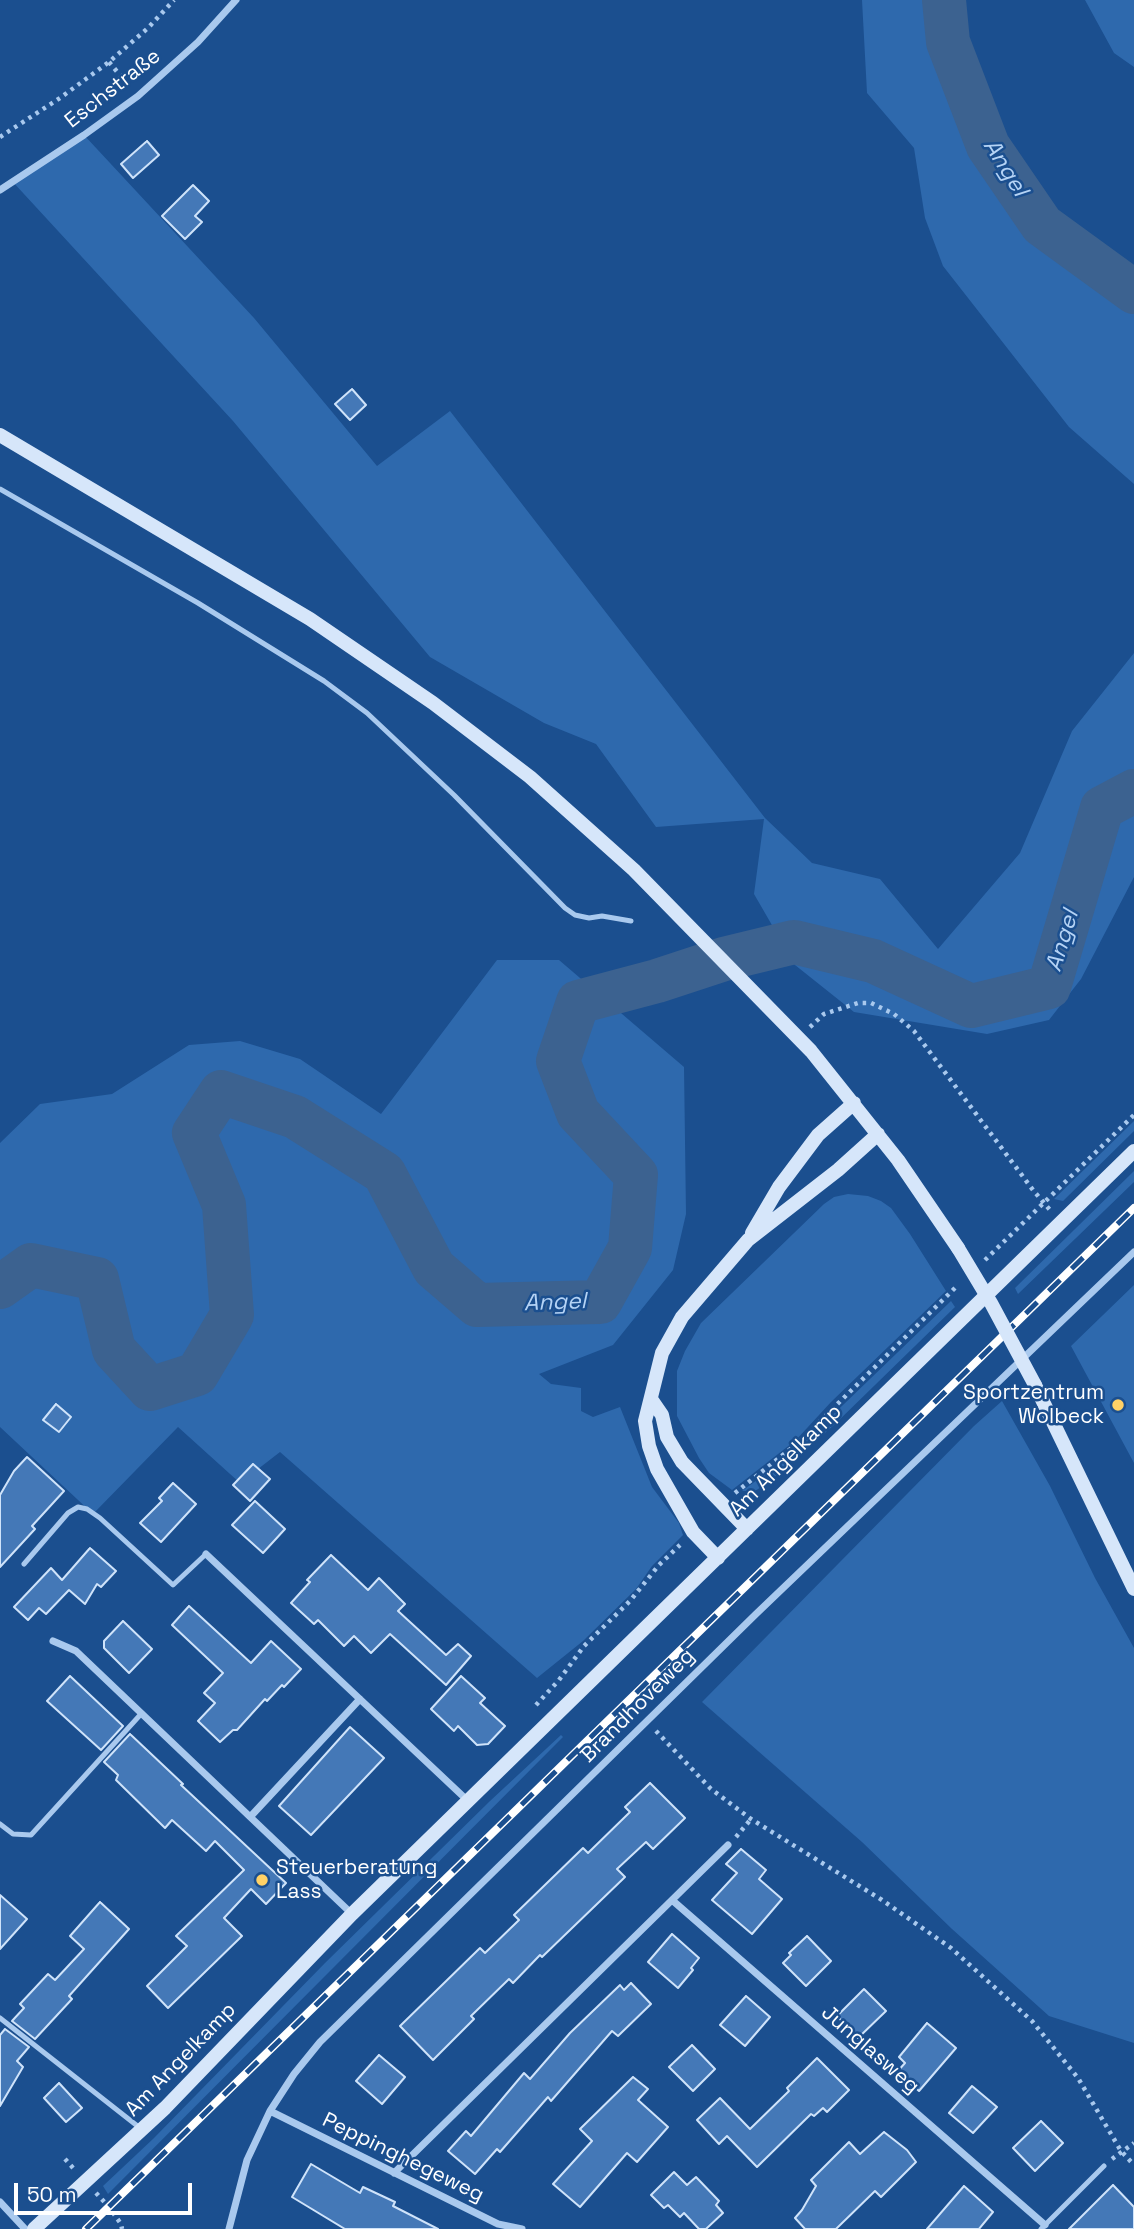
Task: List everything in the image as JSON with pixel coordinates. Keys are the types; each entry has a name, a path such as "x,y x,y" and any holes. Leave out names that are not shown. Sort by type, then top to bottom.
{"main road":[{"path":"0,435 310,620 422,696 530,777 634,870 811,1051 919,1188 991,1303 1035,1385 1134,1588"},
{"path":"718,1558 693,1532 657,1469 649,1446 645,1421 658,1366 675,1328 748,1240 779,1187 818,1135 854,1103"},
{"path":"748,1240 838,1170 878,1134"},
{"name":"Am Angelkamp","path":"34,2229 142,2130 352,1914 1134,1151"},
{"path":"651,1399 662,1415 667,1437 682,1462 747,1529"}],"street":[{"name":"Eschstraße","path":"0,190 138,96 198,42 236,0"},
{"name":"Brandhoveweg","path":"229,2229 247,2160 270,2111 294,2074 320,2042 756,1614 1134,1252"},
{"path":"206,1554 468,1801"},
{"path":"53,1641 76,1651 352,1914"},
{"path":"251,1816 360,1699"},
{"path":"394,2173 729,1845"},
{"name":"Junglasweg","path":"672,1900 1043,2227"},
{"name":"Peppinghegeweg","path":"270,2111 498,2224 522,2229"},
{"path":"0,2202 25,2229"}],"lane":[{"path":"0,489 198,603 324,681 367,713 575,915 631,921"},
{"path":"24,1564 68,1513 78,1507 87,1509 100,1518 173,1585 206,1554"},
{"path":"0,1824 13,1833 31,1835 141,1714"},
{"path":"0,2018 142,2130"},
{"path":"1043,2227 1104,2166"}],"path":[{"path":"0,137 109,62 148,29 174,0"},
{"path":"109,62 138,96"},
{"path":"809,1028 824,1014 858,1003 871,1003 894,1014 914,1031 1032,1190 1061,1222"},
{"path":"722,1504 791,1449 825,1415"},
{"path":"531,1711 559,1680 584,1646 630,1601 659,1565 693,1532"},
{"path":"648,1721 712,1789 751,1819 882,1900 951,1948 1032,2021 1078,2078 1121,2151 1134,2165"},
{"path":"729,1845 751,1819"},
{"path":"1104,2166 1134,2143"}],"shaded area":[{"path":"862,0 944,0 948,42 988,146 1042,225 1134,292 1134,484 1069,427 943,266 925,218 914,148 867,93"},
{"path":"1085,0 1134,0 1134,67 1114,53"},
{"path":"84,135 254,318 377,466 450,411 765,818 812,863 880,879 938,949 1020,853 1072,731 1134,653 1134,877 1081,979 1049,1020 987,1034 854,1012 795,965 754,894 764,819 656,827 596,744 544,723 430,657 233,421 12,181"},
{"path":"497,960 559,960 684,1067 686,1214 673,1270 613,1345 539,1374 551,1384 581,1388 581,1411 593,1417 620,1407 652,1487 679,1523 683,1535 652,1566 636,1589 583,1641 537,1678 280,1452 240,1483 178,1427 93,1514 0,1427 0,1143 40,1104 112,1094 189,1045 240,1041 300,1059 381,1114"},
{"path":"1134,1121 1134,1131 1063,1201 1054,1199"},
{"path":"1134,1171 1134,1182 1018,1294 1015,1288"},
{"path":"848,1194 868,1196 891,1208 946,1291 831,1402 796,1440 732,1490 709,1473 677,1416 677,1371 701,1323 824,1204 834,1197"},
{"name":"Sportzentrum Wolbeck","path":"1134,1285 1134,1463 1071,1346"},
{"path":"951,1301 955,1307 834,1425 769,1482 755,1491 742,1491 790,1456"},
{"path":"1002,1401 1050,1486 1095,1578 1134,1648 1134,2043 1049,2016 952,1929 862,1842 702,1702 974,1426"},
{"path":"561,1735 563,1737 108,2194 103,2186 154,2138 325,1963"}],"building":[{"path":"147,141 159,155 133,178 121,164"},
{"path":"193,185 209,201 195,216 202,222 185,239 162,216"},
{"path":"352,389 366,405 350,420 335,404"},
{"path":"56,1404 71,1417 59,1432 43,1420"},
{"path":"27,1457 64,1491 32,1526 35,1529 0,1567 0,1495 14,1471"},
{"path":"253,1464 270,1479 250,1501 233,1485"},
{"path":"173,1483 196,1504 161,1542 140,1523 162,1501 159,1498"},
{"path":"255,1501 285,1529 263,1553 232,1525"},
{"path":"90,1548 116,1571 101,1587 97,1584 85,1604 69,1590 46,1614 39,1608 28,1620 14,1607 51,1568 62,1580"},
{"path":"331,1555 368,1590 379,1578 405,1604 398,1611 446,1655 458,1644 471,1656 446,1685 390,1634 371,1653 354,1636 344,1646 318,1620 314,1624 291,1603 310,1582 307,1580"},
{"path":"189,1606 251,1663 271,1641 301,1669 284,1687 282,1685 267,1701 265,1699 237,1730 233,1730 220,1742 198,1721 215,1703 204,1693 223,1673 172,1625"},
{"path":"123,1621 152,1649 129,1673 104,1648 104,1641"},
{"path":"70,1676 123,1726 101,1750 47,1701"},
{"path":"461,1676 485,1698 480,1703 505,1726 488,1744 477,1745 458,1726 454,1731 431,1709"},
{"path":"350,1727 384,1758 311,1835 279,1806"},
{"path":"130,1734 286,1883 266,1904 251,1889 224,1918 242,1936 168,2008 147,1986 187,1946 176,1936 244,1870 215,1841 206,1851 172,1820 165,1828 116,1780 118,1775 104,1762"},
{"path":"650,1783 685,1818 653,1849 646,1842 617,1869 625,1877 513,1983 509,1979 471,2016 474,2019 433,2060 400,2026 480,1948 485,1953 519,1920 514,1915 583,1848 588,1853 630,1812 625,1807"},
{"path":"741,1849 766,1870 759,1879 782,1899 752,1934 712,1900 737,1873 726,1864"},
{"path":"0,1895 27,1919 0,1949"},
{"path":"100,1902 129,1929 69,1996 72,1999 35,2039 12,2021 24,2008 20,2004 48,1974 55,1980 84,1949 70,1936"},
{"path":"672,1934 699,1958 678,1988 648,1962"},
{"path":"807,1936 831,1961 806,1986 783,1963 791,1955 789,1953"},
{"path":"631,1983 651,2004 618,2036 612,2031 551,2101 548,2097 500,2152 497,2149 475,2174 448,2151 466,2131 471,2136 524,2073 530,2079 570,2033 620,1985 624,1990"},
{"path":"864,1989 886,2011 858,2038 837,2016"},
{"path":"746,1996 770,2017 745,2046 720,2025"},
{"path":"927,2023 956,2048 919,2091 897,2072 905,2063 899,2057"},
{"path":"5,2029 29,2047 17,2061 23,2067 0,2106 0,2035"},
{"path":"692,2045 715,2069 693,2091 669,2067"},
{"path":"379,2055 405,2077 382,2104 356,2081"},
{"path":"817,2058 849,2090 827,2112 823,2108 814,2116 811,2114 757,2167 727,2136 719,2144 697,2120 720,2098 750,2129 789,2091 787,2088"},
{"path":"633,2077 648,2089 638,2100 668,2127 637,2162 627,2153 580,2207 553,2184 592,2141 580,2129"},
{"path":"59,2083 82,2108 66,2122 44,2098"},
{"path":"972,2086 997,2107 973,2133 949,2113"},
{"path":"1041,2121 1063,2143 1035,2171 1013,2148"},
{"path":"884,2132 907,2150 916,2162 881,2197 875,2191 836,2229 805,2229 795,2218 816,2186 811,2180 849,2142 860,2154"},
{"path":"311,2164 360,2193 363,2187 395,2202 393,2206 438,2229 345,2229 292,2197"},
{"path":"674,2172 687,2185 696,2177 719,2201 716,2205 723,2213 706,2229 699,2229 684,2213 680,2217 668,2205 664,2208 651,2195"},
{"path":"1113,2185 1134,2207 1134,2229 1069,2229"},
{"path":"964,2186 993,2212 979,2229 927,2229"}],"waterway":[{"name":"Angel","path":"944,0 948,42 988,146 1042,225 1134,292"},
{"name":"Angel","path":"0,1287 31,1265 97,1279 114,1350 150,1389 197,1374 232,1315 224,1205 194,1133 221,1092 295,1117 384,1173 434,1268 477,1305 600,1302 630,1248 636,1175 578,1113 558,1061 578,1002 657,981 724,959 794,942 873,961 971,1006 1049,987 1102,808 1134,791"}],"railway":[{"path":"86,2229 1134,1208"}],"place":[{"name":"Sportzentrum Wolbeck","path":"1118,1405"},
{"name":"Steuerberatung Lass","path":"262,1880"}]}
